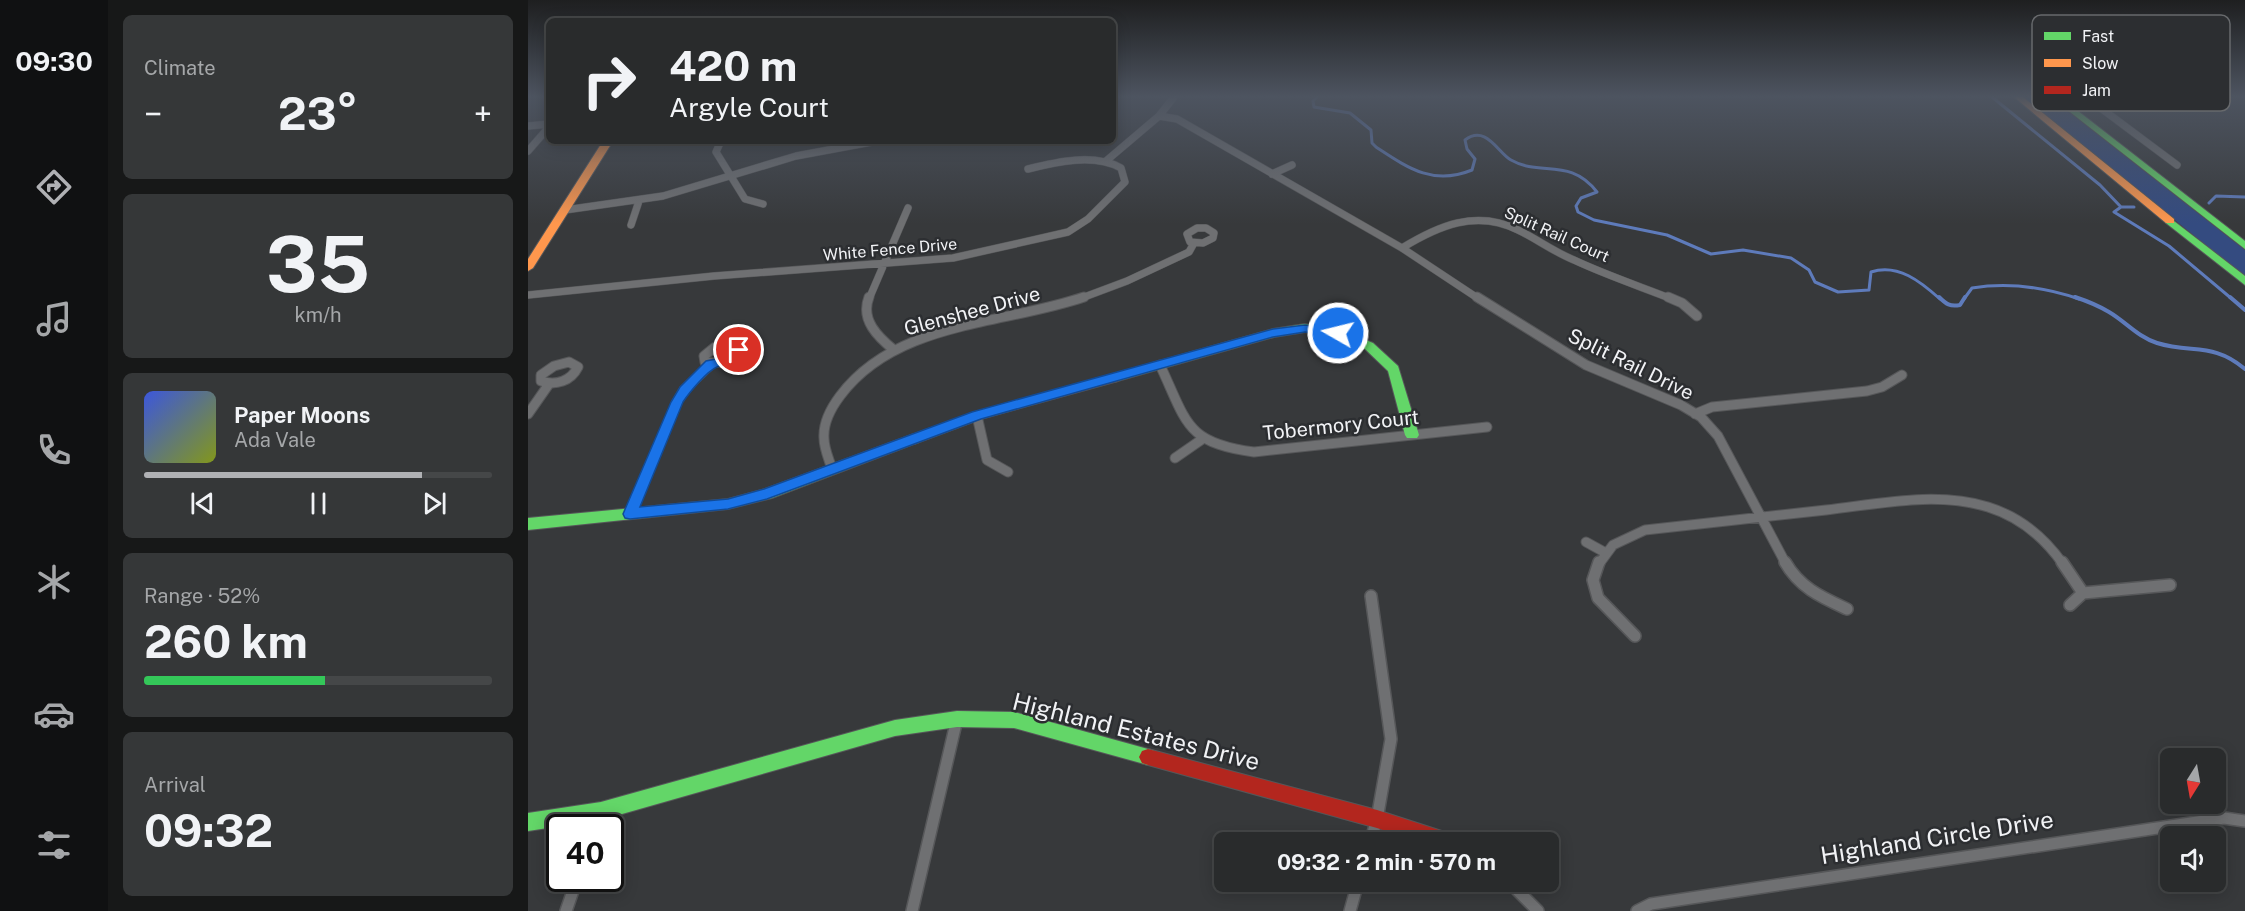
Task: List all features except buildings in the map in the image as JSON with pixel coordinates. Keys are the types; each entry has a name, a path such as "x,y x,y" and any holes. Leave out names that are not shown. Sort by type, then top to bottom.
{"main road":[{"path":"2070,140 2245,282"},
{"path":"2109,140 2245,246"},
{"path":"528,268 606,144"},
{"path":"528,524 728,504 767,494 976,416 1273,333 1305,328 1338,333 1369,346 1394,369 1412,435"},
{"name":"Highland Estates Drive","path":"528,822 601,811 895,728 957,719 1014,720 1377,819 1417,832"}],"street":[{"path":"528,151 538,140"},
{"path":"1028,169 1047,163 1106,161 1131,140"},
{"name":"Split Rail Drive","path":"1212,140 1402,248 1487,304 1587,365 1695,414 1718,436 1793,576 1809,591 1847,609"},
{"path":"2143,140 2177,165"},
{"path":"720,144 717,152 745,199 763,204"},
{"path":"565,210 639,201 795,156 859,144"},
{"name":"White Fence Drive","path":"528,294 714,276 953,258 1068,232 1088,219 1125,182 1125,174 1121,168 1106,161"},
{"path":"1272,174 1292,165"},
{"path":"630,225 639,201"},
{"path":"894,350 880,340 869,325 867,303 908,208"},
{"name":"Split Rail Court","path":"1402,248 1445,224 1467,220 1496,222 1515,228 1558,253 1682,303 1697,316"},
{"name":"Glenshee Drive","path":"832,469 823,442 827,418 840,394 848,385 865,369 894,350 926,338 1062,304 1104,291 1189,252 1194,243"},
{"path":"630,514 677,402 684,390 711,364"},
{"path":"1160,364 1190,427 1200,440 1175,458"},
{"path":"1695,414 1712,407 1867,391 1882,387 1902,375"},
{"path":"528,414 549,384"},
{"path":"976,416 987,460 1008,472"},
{"name":"Tobermory Court","path":"1200,440 1227,450 1254,452 1487,427"},
{"path":"1635,636 1598,598 1593,580 1600,560 1613,545 1644,530 1922,499 1953,499 1979,505 2021,522 2045,542 2083,593"},
{"path":"1586,542 1606,553"},
{"path":"2070,605 2083,593 2170,585"},
{"path":"1371,596 1391,739 1373,832"},
{"path":"912,911 957,719"},
{"name":"Highland Circle Drive","path":"1637,911 1650,904 2224,818 2245,821"},
{"path":"566,911 573,892"},
{"path":"1350,911 1355,892"},
{"path":"1519,892 1538,911"}],"shaded area":[{"path":"2075,140 2104,140 2245,250 2245,277"}],"waterway":[{"path":"1372,140 1376,147 1410,168 1445,176 1472,170 1475,159 1467,149 1466,140"},
{"path":"1489,140 1511,160 1522,165 1566,171 1587,181 1597,192 1581,198 1576,206 1578,212 1594,220 1667,235 1711,254 1743,250 1791,258 1809,270 1815,282 1838,292 1869,290 1871,272 1881,270 1900,272 1925,286 1940,299"},
{"path":"2044,140 2100,185 2121,207"},
{"path":"2209,203 2216,196 2245,197"},
{"path":"2121,207 2134,207"},
{"path":"2121,207 2114,212 2169,246 2232,299"},
{"path":"1964,299 1972,288 1986,286 2040,289 2079,299"},
{"path":"1939,297 1953,306 1960,305 1965,297"},
{"path":"2075,297 2109,312 2138,333 2157,343 2213,352 2223,355 2245,369"},
{"path":"2230,297 2245,310"}],"traffic: fast":[{"path":"2109,140 2245,246"},
{"path":"2170,221 2245,282"},
{"path":"1114,378 1273,333 1305,328 1338,333 1369,346 1394,369 1412,435"},
{"path":"528,524 728,504 767,494 914,439"},
{"path":"528,822 601,811 895,728 957,719 1014,720 1148,757"}],"traffic: slow":[{"path":"2070,140 2170,221"},
{"path":"528,268 606,144"}],"traffic: jam":[{"path":"914,439 977,416 1114,378"},
{"path":"1148,757 1417,832"}],"route":[{"path":"739,350 730,360 711,364 684,390 630,514 728,504 767,494 976,416 1273,333 1305,328 1338,333"}]}
